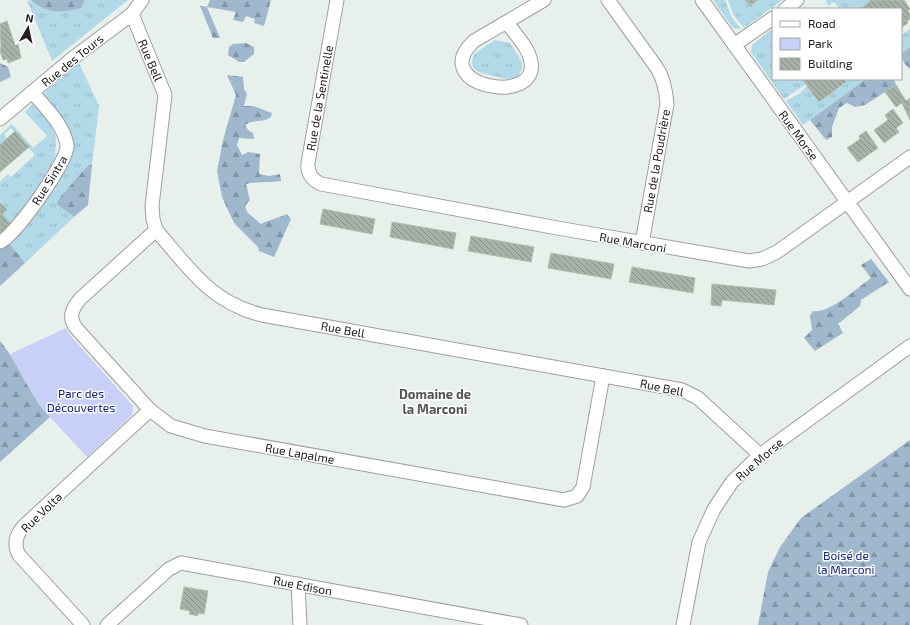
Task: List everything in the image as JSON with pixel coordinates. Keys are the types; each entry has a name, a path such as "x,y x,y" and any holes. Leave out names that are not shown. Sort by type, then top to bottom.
{"street":[{"name":"Rue des Tours","path":"0,119 73,58 132,14 142,0"},
{"name":"Rue de la Sentinelle","path":"327,186 312,178 308,171 308,163 337,0"},
{"path":"507,23 530,57 532,66 528,78 522,84 513,87 495,86 472,80 466,74 463,67 463,57 466,49 474,41 544,0"},
{"name":"Rue de la Poudrière","path":"608,0 657,68 662,77 666,95 667,104 642,243"},
{"name":"Rue Morse","path":"702,0 910,289"},
{"path":"786,8 797,0"},
{"name":"Rue Bell","path":"132,14 165,95 152,206 156,230 206,287 221,299 243,310 682,390 698,398 760,455"},
{"path":"734,45 772,19"},
{"name":"Rue Sintra","path":"0,242 7,238 17,228 59,167 67,152 62,129 32,92"},
{"name":"Rue Marconi","path":"327,186 738,261 758,260 777,252 910,157"},
{"name":"Rue Lapalme","path":"156,230 80,299 71,314 76,328 150,410 171,426 197,434 564,500 577,496 583,487 603,376"},
{"name":"Rue Morse","path":"683,625 695,557 704,529 728,488 760,455 910,346"},
{"name":"Rue Volta","path":"83,625 21,558 16,548 18,535 27,523 150,410"},
{"name":"Rue Edison","path":"107,625 169,569 181,563 521,625"},
{"path":"298,584 300,625"}],"green space":[{"path":"27,0 47,10 85,0 128,0 52,61"},
{"path":"30,0 85,0 81,8 67,11 54,11 36,5"},
{"path":"210,0 271,0 264,26 254,23 255,19 246,16 243,22 233,20 236,12 207,7"},
{"path":"713,0 725,0 731,16 741,29 733,28"},
{"path":"728,0 745,0 750,6 758,0 782,0 744,28 733,14"},
{"path":"826,0 871,0 862,8 839,8 834,2 828,6"},
{"path":"200,6 207,7 220,38 213,38"},
{"path":"772,29 772,80 803,80 806,84 784,99 751,52 752,45"},
{"path":"910,29 910,47 902,53 902,34"},
{"path":"495,40 510,43 522,62 522,69 519,75 509,79 502,78 480,73 474,68 472,60 474,54"},
{"path":"246,43 254,47 254,54 244,62 239,62 228,55 229,47 233,44"},
{"path":"910,47 910,69 904,63 902,53"},
{"path":"0,63 8,67 11,77 0,82"},
{"path":"79,63 99,106 92,165 88,164 58,204 74,217 25,263 9,243 69,160 43,95"},
{"path":"227,75 243,77 244,89 247,94 244,106 253,106 272,113 271,117 268,119 245,125 248,130 253,133 254,139 239,138 237,145 242,155 248,152 260,154 259,174 269,176 280,174 281,181 246,184 250,200 245,206 247,212 261,224 287,214 291,219 274,257 259,251 258,247 234,223 222,197 217,171 223,140 236,95"},
{"path":"844,80 865,80 803,125 786,101 799,94 807,86 819,102 846,83"},
{"path":"865,80 894,80 896,85 865,105 855,107 847,103 839,108 832,127 832,137 826,140 810,120"},
{"path":"35,102 49,119 56,137 55,163 5,235 0,234 11,224 2,214 7,210 0,203 0,182 8,174 11,177 35,155 11,128 4,134 7,139 0,145 0,135 12,124 33,148 47,136 25,112"},
{"path":"89,164 92,165 88,205 74,217 57,204 58,200"},
{"path":"9,243 25,263 0,286 0,247"},
{"path":"871,259 889,282 861,300 860,306 838,324 843,333 815,351 804,338 812,330 810,316 813,311 820,311 835,305 871,278 861,265"},
{"name":"Parc des Découvertes","path":"66,328 69,334 133,406 132,415 87,457 39,405 10,354"},
{"path":"0,341 7,350 36,399 50,417 0,462"},
{"name":"Boisé de la Marconi","path":"910,440 910,625 758,625 768,572 780,547 801,518"}],"building":[{"path":"745,0 758,0 750,6"},
{"path":"871,0 904,0 910,9 908,11 910,14 910,19 907,21 908,23 902,27 902,8 862,8"},
{"path":"7,21 15,45 18,44 21,58 8,63 7,59 3,60 0,51 0,24"},
{"path":"803,80 845,80 846,82 819,102"},
{"path":"896,85 906,101 910,98 910,120 902,103 896,107 885,92"},
{"path":"893,109 903,123 896,128 899,132 884,143 874,130 888,120 885,115"},
{"path":"15,131 29,147 0,172 0,145"},
{"path":"866,131 878,148 858,162 847,148 860,139 859,136"},
{"path":"0,203 7,210 2,214 11,224 0,234"},
{"path":"323,209 375,219 372,234 320,224"},
{"path":"392,222 456,233 453,249 390,237"},
{"path":"471,236 534,247 531,262 468,251"},
{"path":"551,253 614,264 611,279 548,268"},
{"path":"632,267 695,278 693,293 629,282"},
{"path":"712,284 776,290 774,305 722,300 721,306 711,305"},
{"path":"184,587 208,591 204,614 198,613 198,616 189,614 190,611 180,609"}],"district":[{"name":"Domaine de la Marconi","path":"435,402"}]}
